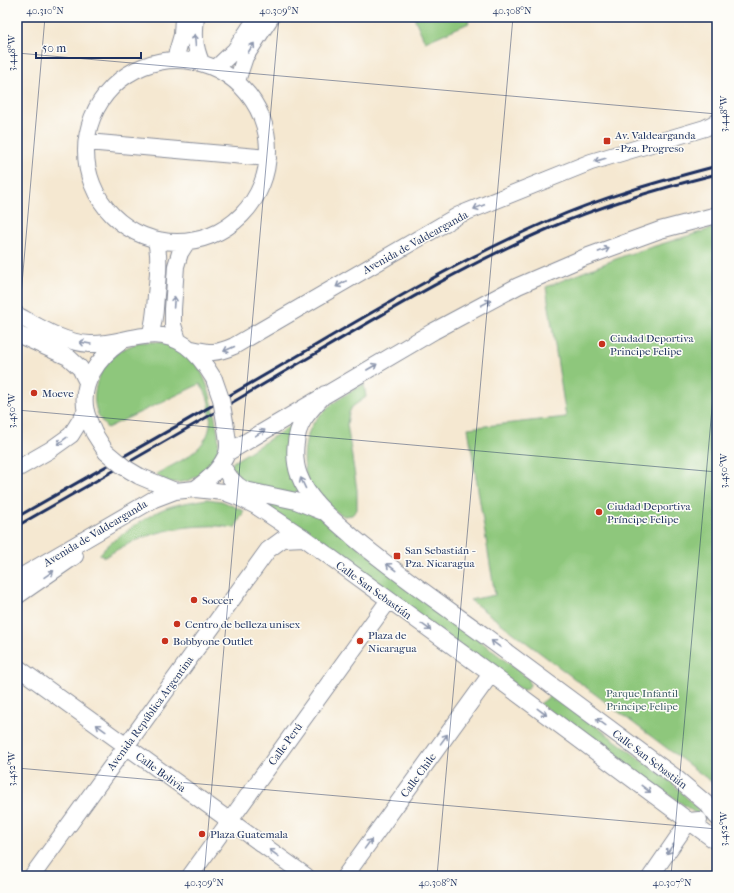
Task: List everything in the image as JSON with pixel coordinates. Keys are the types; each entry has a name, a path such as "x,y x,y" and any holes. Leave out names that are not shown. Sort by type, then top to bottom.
{"street":[{"path":"175,59 182,35 183,17"},
{"path":"196,17 194,36 196,49 201,62"},
{"path":"216,68 236,50 257,17"},
{"path":"237,82 245,57 272,17"},
{"path":"175,59 201,62 216,68 237,82 249,94 258,109 265,127 268,146 268,158 263,182 255,198 245,212 233,223 217,233 199,240 187,242 156,240 139,234 124,225 109,212 99,198 92,183 88,168 87,142 89,129 95,112 106,94 120,80 135,70 148,64 175,59"},
{"name":"Avenida de Valdearganda","path":"192,349 220,352 234,346 459,215 591,162 690,133 717,122"},
{"path":"87,142 268,158"},
{"path":"195,489 211,478 224,458 325,394 434,330 518,286 583,258 660,230 717,215"},
{"path":"150,335 154,325 159,265 156,240"},
{"path":"178,340 173,325 176,266 180,253 187,242"},
{"path":"17,315 36,326 61,337 88,344 104,344 150,335 161,335 178,340 192,349 205,363 214,379 221,399 227,437 224,458 230,480 245,490 296,501 326,514"},
{"path":"17,334 68,357 80,368 87,382"},
{"path":"124,340 110,350 96,366 87,382 85,396 86,411 94,432 106,452 124,467 139,476 155,484 175,491"},
{"path":"325,394 313,406 303,421 297,438 295,452 299,475 307,492 326,514"},
{"path":"17,469 50,450 71,435 86,411"},
{"name":"Calle San Sebastián","path":"175,491 195,489 211,490 230,494 268,514 304,538 491,674 717,842"},
{"name":"Avenida de Valdearganda","path":"17,579 154,499 175,491"},
{"name":"Avenida República Argentina","path":"268,514 271,533 268,550"},
{"name":"Calle San Sebastián","path":"326,514 378,557 675,776 708,805 717,818 689,821"},
{"path":"17,596 92,545 108,526"},
{"name":"Avenida República Argentina","path":"32,876 268,550 283,539 304,538"},
{"name":"Calle Perú","path":"230,821 389,600"},
{"name":"Calle Bolivia","path":"17,667 306,876"},
{"name":"Calle Chile","path":"345,876 491,674"},
{"path":"523,698 532,697 538,693 541,688 540,677"},
{"path":"190,876 230,821"},
{"path":"651,876 689,821"}],"green space":[{"path":"414,17 467,17 469,23 425,42"},
{"name":"Ciudad Deportiva Príncipe Felipe","path":"717,227 717,786 470,600 495,595 468,428 566,417 546,287 626,255"},
{"path":"139,342 158,342 171,345 182,350 191,358 204,377 218,431 218,449 211,464 198,476 191,479 182,482 174,482 165,480 156,474 190,455 204,442 208,433 210,412 206,394 200,384 107,428 97,412 95,405 95,389 104,367 114,355"},
{"path":"364,384 366,397 352,407 347,424 357,490 357,510 352,515 344,516 323,502 308,482 304,460 306,443 315,420 336,401"},
{"path":"292,425 295,427 303,497 243,482 231,466 233,462"},
{"path":"207,499 222,501 244,511 235,528 209,526 178,528 153,534 128,544 105,557 100,555 103,550 117,538 136,524 159,511 176,505"},
{"path":"266,499 320,517 529,679 530,685 527,689 522,690 264,504"},
{"path":"550,692 671,782 697,808 705,820 540,704 549,697"}],"railway":[{"path":"17,517 207,409 373,312 442,273 512,237 589,204 717,166"},
{"path":"17,526 376,318 480,261 516,243 592,211 654,191 717,174"}],"place":[{"name":"Av. Valdearganda - Pza. Progreso","path":"607,141"},
{"name":"Ciudad Deportiva Principe Felipe","path":"602,344"},
{"name":"Moeve","path":"34,393"},
{"name":"Ciudad Deportiva Príncipe Felipe","path":"599,512"},
{"name":"San Sebastián - Pza. Nicaragua","path":"397,556"},
{"name":"Soccer","path":"194,600"},
{"name":"Centro de belleza unisex","path":"177,624"},
{"name":"Bobbyone Outlet","path":"165,641"},
{"name":"Plaza de Nicaragua","path":"360,641"},
{"name":"Plaza Guatemala","path":"202,834"}],"park label":[{"name":"Parque Infantil Principe Felipe","path":"642,699"}]}
